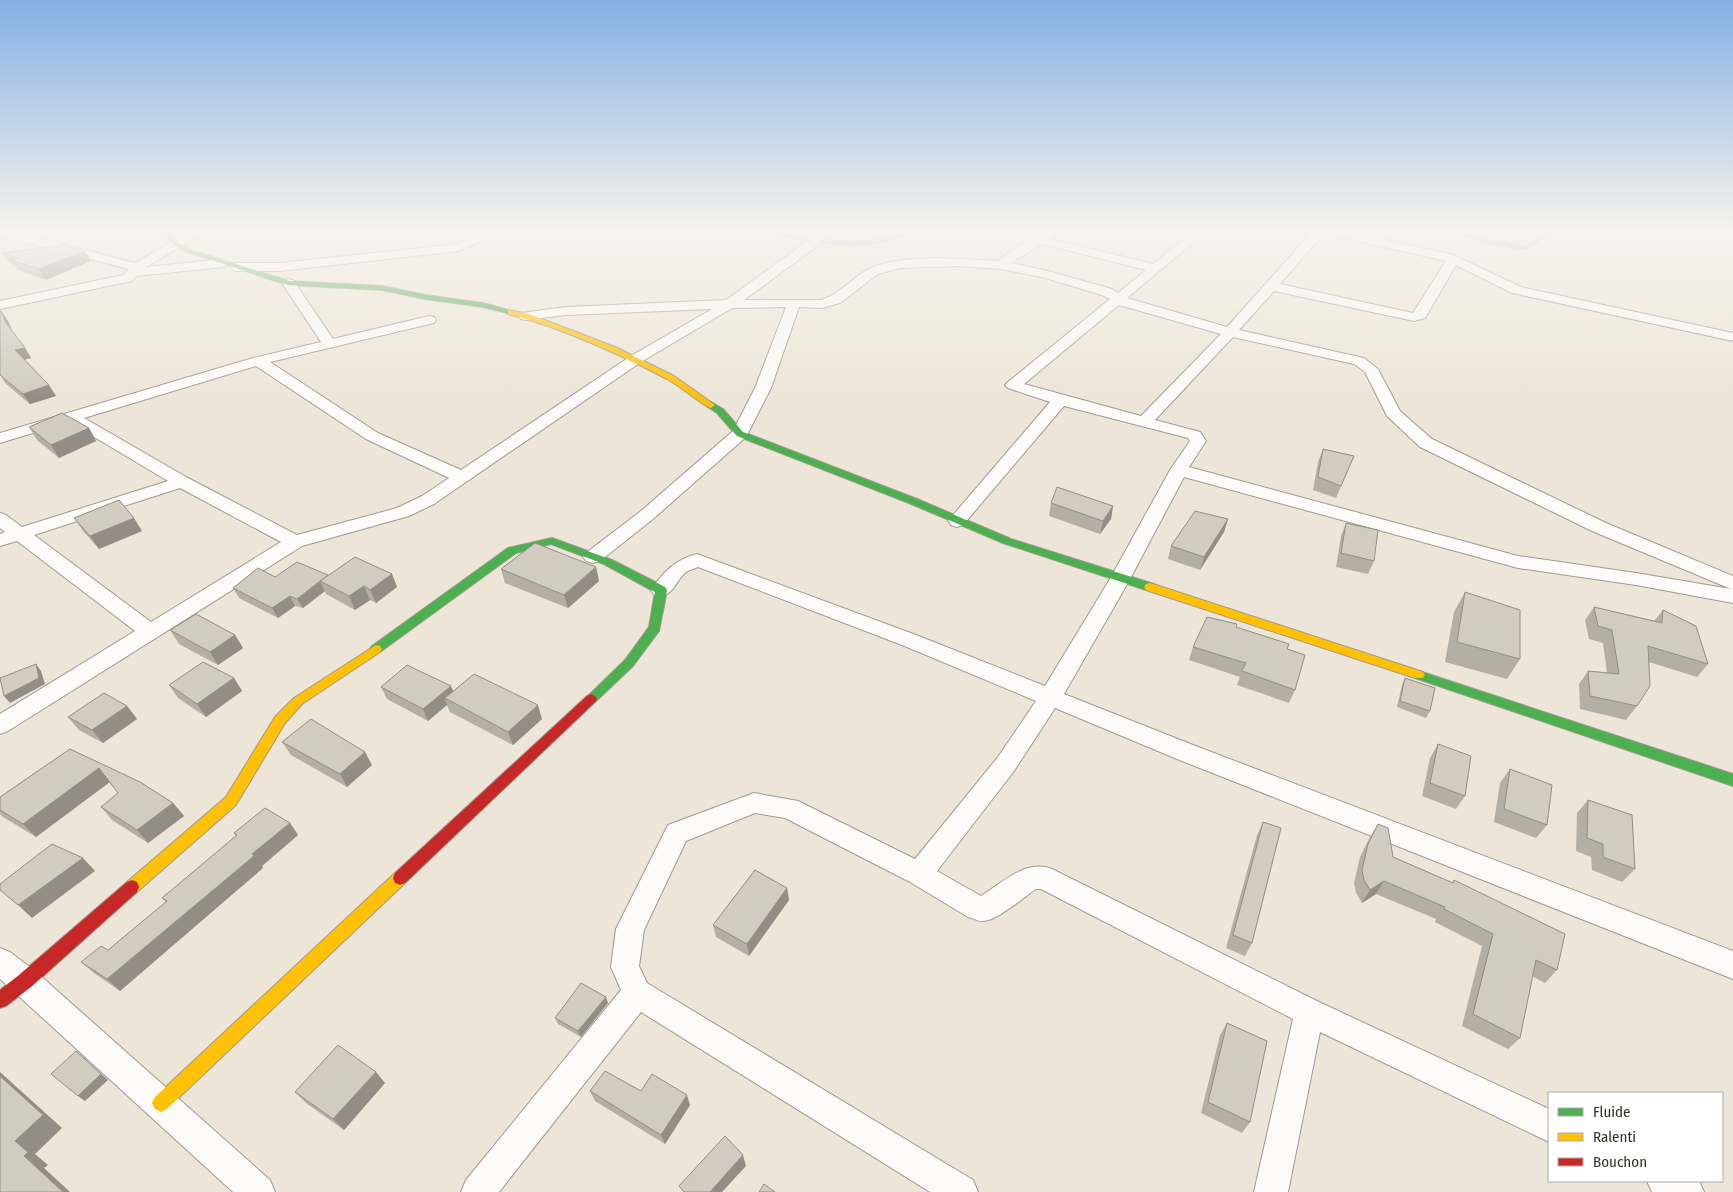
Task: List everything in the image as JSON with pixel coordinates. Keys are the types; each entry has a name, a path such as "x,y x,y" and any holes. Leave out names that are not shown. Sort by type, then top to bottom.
{"street":[{"path":"0,305 86,287"},
{"path":"290,287 328,344"},
{"path":"356,287 382,288 425,297 483,304 526,316 636,359 671,378 720,411 740,434 904,498 1007,541 1503,702 1733,780"},
{"path":"0,725 295,542 403,512 428,500 636,359 731,304 754,287"},
{"path":"526,316 566,311 731,304 822,304 836,300 854,287"},
{"path":"1090,287 1107,292 1125,304 1230,332 1359,361 1371,369 1393,413 1426,442 1599,527 1733,583"},
{"path":"918,874 1006,764 1051,696 1120,579 1179,470 1198,441 1194,435 1060,400 1013,385 1131,287"},
{"path":"1145,421 1270,287"},
{"path":"1274,287 1414,317 1420,315 1437,287"},
{"path":"1510,287 1517,290 1733,337"},
{"path":"593,557 647,515 740,434 766,380 794,303"},
{"path":"0,438 258,361 429,320"},
{"path":"258,361 372,436 462,477"},
{"path":"956,521 1060,400"},
{"path":"71,418 182,482 295,542"},
{"path":"1179,470 1518,562 1636,579 1733,596"},
{"path":"0,540 182,482"},
{"path":"0,519 150,632"},
{"path":"0,1000 25,981 231,801 280,720 298,700 352,667 512,550 552,541 608,562 661,590"},
{"path":"160,1103 629,663 655,628 661,590 680,568 697,560 1051,696 1185,752 1733,965"},
{"path":"960,1192 637,994 626,967 630,929 677,833 754,803 789,808 918,874 972,905 984,909 1031,878 1043,877 1310,1012 1548,1126"},
{"path":"0,961 25,981 258,1192"},
{"path":"478,1192 637,994"},
{"path":"1271,1192 1310,1012"},
{"path":"1666,1182 1687,1192"}],"building":[{"path":"0,311 6,323 25,348 15,350 49,385 23,394 0,375"},
{"path":"62,413 89,428 51,445 29,427"},
{"path":"1323,449 1354,456 1341,486 1318,477"},
{"path":"1057,487 1113,506 1103,521 1051,503"},
{"path":"119,500 134,518 90,536 74,518"},
{"path":"1195,511 1228,519 1204,557 1171,546"},
{"path":"1346,523 1378,530 1374,561 1341,553"},
{"path":"535,543 596,567 564,595 501,569"},
{"path":"355,557 392,574 370,590 364,586 349,596 320,581"},
{"path":"297,562 328,575 297,599 290,596 272,608 233,588 258,568 275,577"},
{"path":"1465,592 1520,610 1520,659 1457,642"},
{"path":"1594,607 1662,623 1663,610 1696,626 1708,664 1648,646 1650,686 1637,706 1590,696 1588,671 1619,674 1612,630 1598,626"},
{"path":"196,614 235,635 210,652 170,630"},
{"path":"1207,617 1237,624 1236,627 1289,644 1287,649 1305,655 1295,690 1242,671 1246,663 1193,647"},
{"path":"203,662 234,678 197,704 169,685"},
{"path":"36,664 39,678 4,696 0,678"},
{"path":"407,665 451,686 423,709 381,687"},
{"path":"474,674 538,705 508,732 445,698"},
{"path":"1405,678 1435,688 1430,711 1400,701"},
{"path":"104,693 127,706 92,730 68,717"},
{"path":"311,719 365,752 340,774 282,742"},
{"path":"1438,744 1471,756 1465,796 1430,783"},
{"path":"70,749 140,782 173,803 137,830 101,807 118,793 99,768 23,824 0,810 0,797"},
{"path":"1510,769 1552,785 1547,825 1504,809"},
{"path":"1588,800 1632,815 1635,869 1603,857 1603,844 1587,838"},
{"path":"265,808 290,823 252,854 254,856 107,979 81,962 101,946 108,950 167,901 162,898 237,835 234,833"},
{"path":"1263,822 1281,828 1252,943 1233,935"},
{"path":"1378,824 1388,828 1393,857 1453,883 1454,880 1565,934 1557,970 1536,960 1520,1038 1473,1014 1493,934 1444,909 1445,907 1384,881 1370,890 1364,880 1362,870 1368,844"},
{"path":"52,844 83,858 18,905 0,890 0,884"},
{"path":"755,870 787,888 747,944 713,925"},
{"path":"581,983 606,997 578,1031 555,1018"},
{"path":"1227,1023 1267,1041 1250,1122 1208,1102"},
{"path":"338,1045 376,1072 333,1119 295,1092"},
{"path":"76,1051 101,1074 78,1096 51,1074"},
{"path":"605,1071 641,1091 652,1074 687,1095 661,1135 590,1091"},
{"path":"0,1076 43,1115 15,1141 28,1152 24,1156 63,1192 0,1192"},
{"path":"725,1136 743,1155 710,1192 684,1192 679,1186"},
{"path":"764,1184 775,1192 759,1192"}],"traffic: fast":[{"path":"356,287 382,288 425,297 483,305 511,312"},
{"path":"711,405 720,411 740,434 913,501 1007,541 1150,587"},
{"path":"376,649 512,550 552,541 608,562 661,590 655,628 629,663 591,699"},
{"path":"1419,675 1733,780"}],"traffic: slow":[{"path":"511,312 612,349 671,378 711,405"},
{"path":"1150,587 1419,675"},
{"path":"132,887 231,801 280,720 298,701 376,649"},
{"path":"161,1103 400,878"}],"traffic: jam":[{"path":"400,878 591,699"},
{"path":"0,1000 25,981 132,887"}]}
